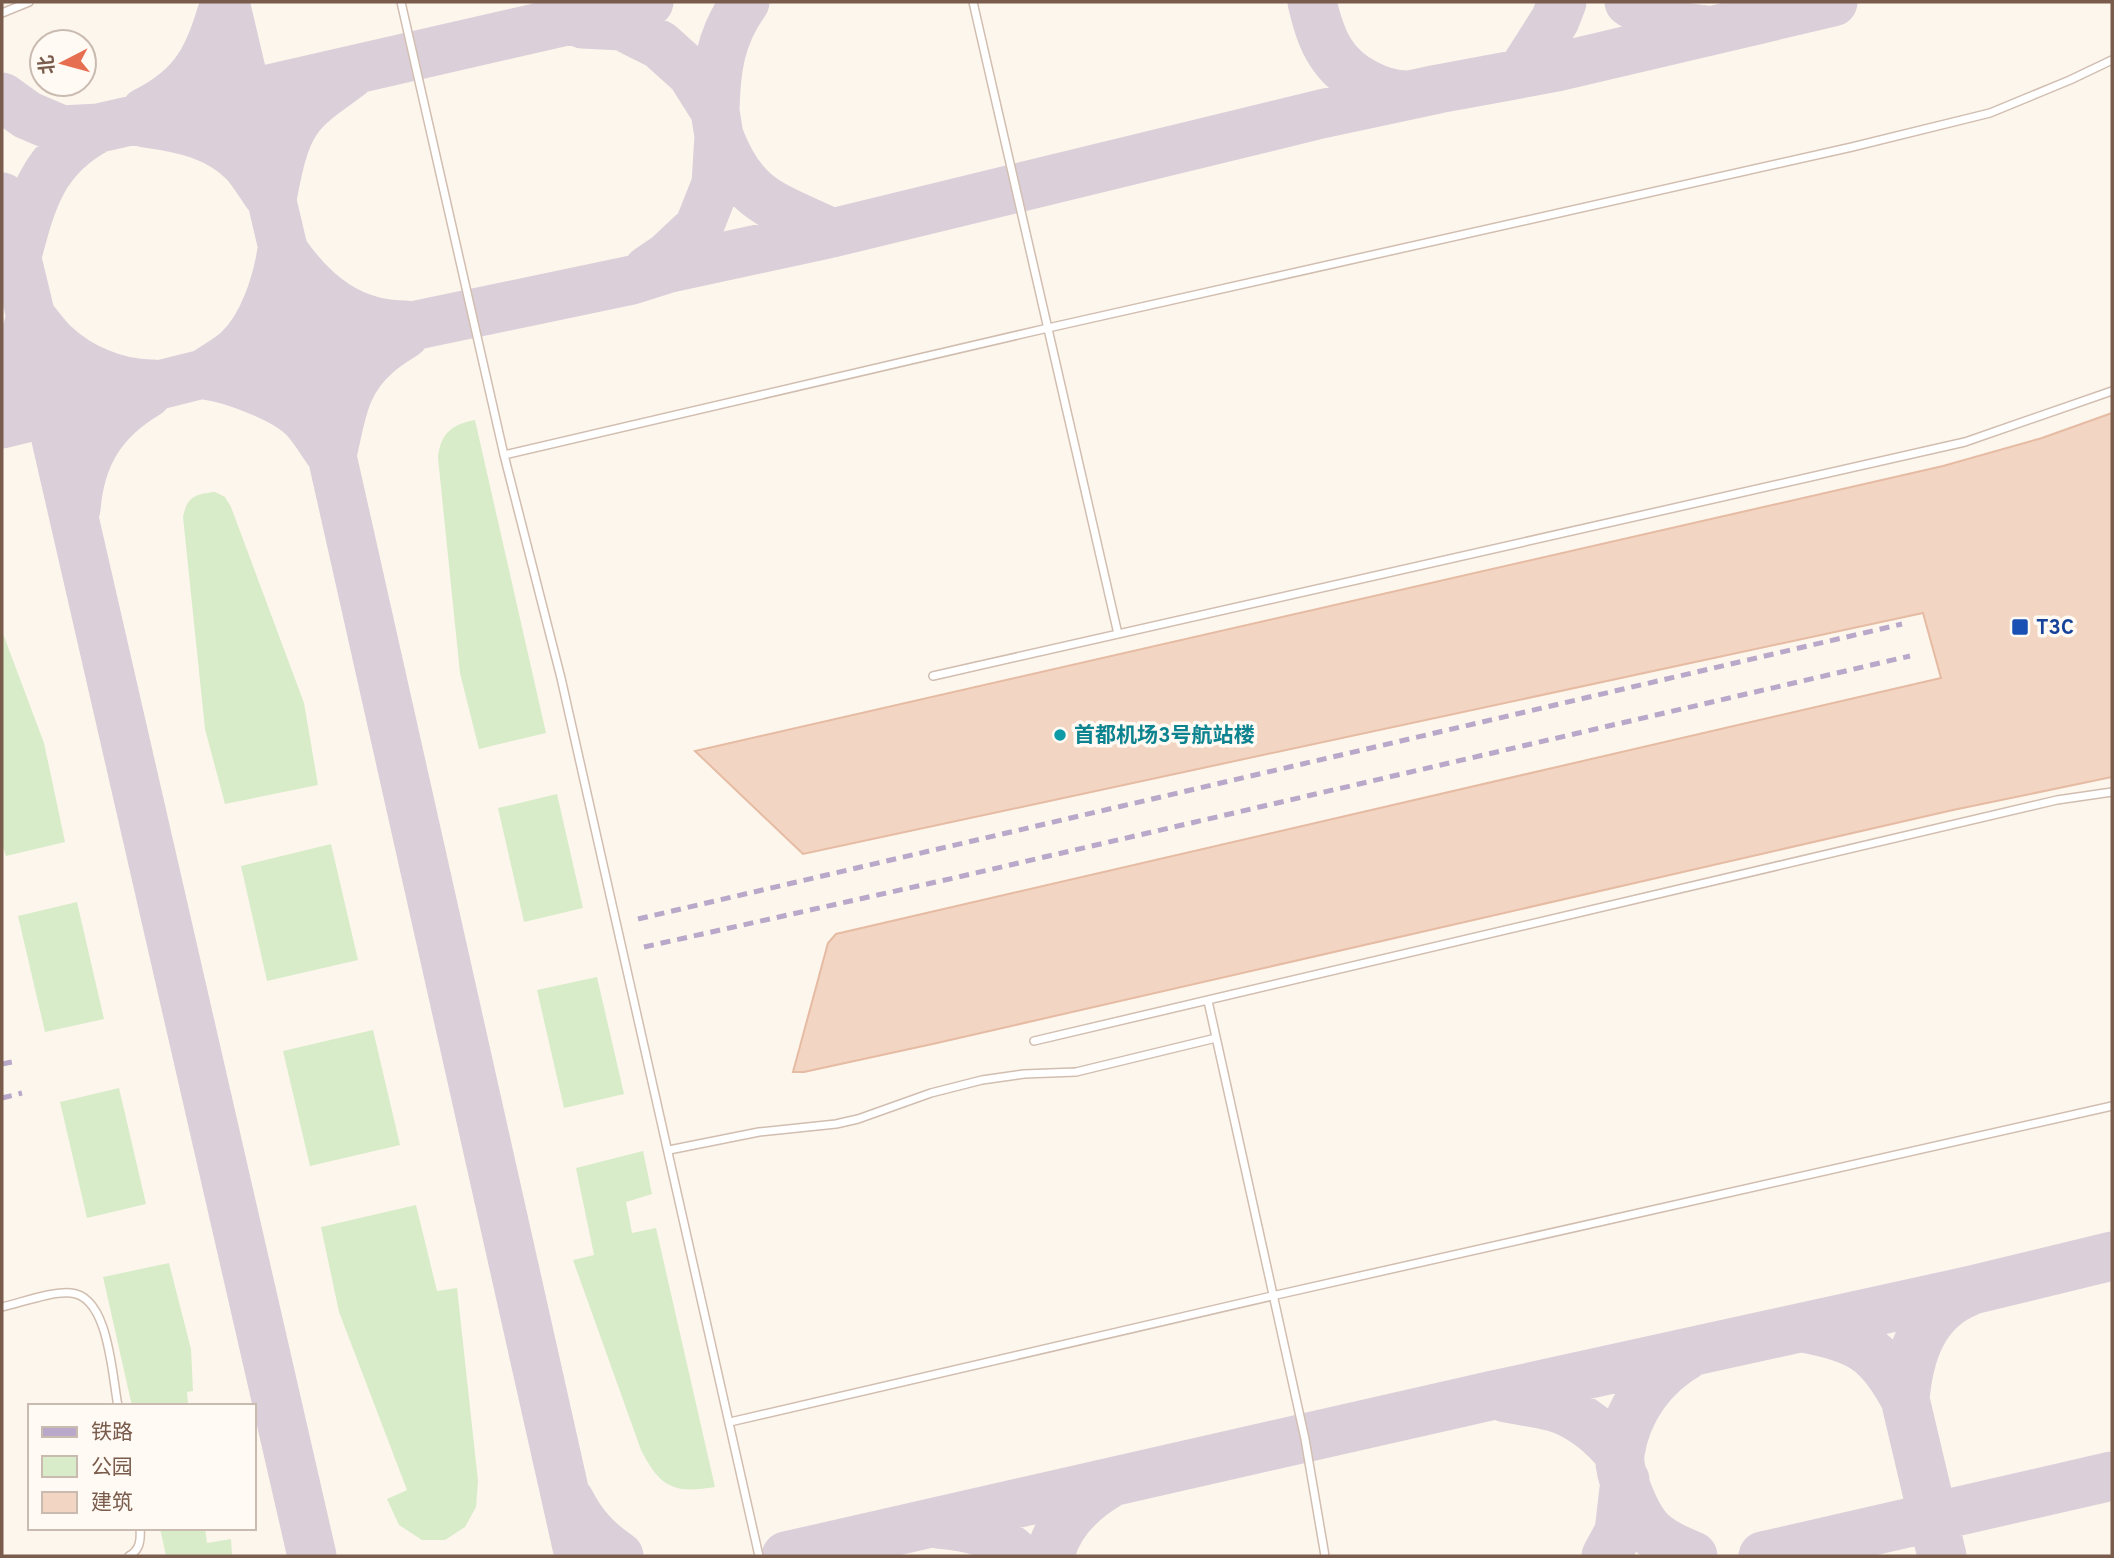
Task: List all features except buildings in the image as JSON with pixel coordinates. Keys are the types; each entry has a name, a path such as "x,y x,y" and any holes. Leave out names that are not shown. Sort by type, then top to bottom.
{"lane":[{"path":"2,13 29,2"},
{"path":"401,2 504,455 561,678 760,1556"},
{"path":"972,2 1118,634"},
{"path":"504,455 1990,113 2112,60"},
{"path":"933,676 1965,442 2112,391"},
{"path":"1034,1041 2057,800 2112,792"},
{"path":"1208,1001 1305,1439 1325,1556"},
{"path":"669,1150 759,1132 836,1124 931,1093 982,1080 1024,1073 1076,1072 1216,1038"},
{"path":"730,1422 2112,1106"},
{"path":"2,1307 70,1292 84,1297 94,1306 101,1320 118,1404"},
{"path":"129,1556 141,1541 140,1530"}],"green space":[{"path":"475,420 546,733 479,749 460,673 438,458 445,436 454,427"},
{"path":"215,492 225,497 231,507 304,703 318,785 225,804 205,729 183,517 193,498"},
{"path":"2,631 44,743 65,842 6,856 2,844"},
{"path":"557,794 583,908 524,922 498,808"},
{"path":"331,844 358,960 267,981 241,866"},
{"path":"77,902 104,1019 45,1032 18,916"},
{"path":"597,977 624,1094 564,1108 537,990"},
{"path":"373,1030 400,1145 310,1166 283,1051"},
{"path":"119,1088 146,1204 87,1218 60,1102"},
{"path":"643,1151 652,1194 626,1202 632,1233 656,1228 715,1487 688,1489 669,1485 648,1462 641,1450 573,1260 594,1255 576,1168"},
{"path":"416,1205 437,1291 457,1288 478,1481 476,1507 465,1527 445,1540 422,1540 399,1525 387,1499 407,1490 339,1312 321,1227"},
{"path":"169,1263 191,1349 193,1391 187,1392 188,1403 195,1404 132,1404 103,1277"},
{"path":"160,1530 205,1530 207,1543 231,1539 232,1556 166,1556"}],"taxiway":[{"path":"225,2 332,456 579,1556"},
{"path":"145,112 177,91 198,68 213,38 225,2"},
{"path":"2,97 27,115 62,130 99,128 649,2"},
{"path":"715,111 721,54 730,28 745,2"},
{"path":"1312,2 1324,41 1346,70 1376,89 1410,95"},
{"path":"1522,72 1555,20 1562,2"},
{"path":"1629,2 1665,22 1706,30"},
{"path":"2,424 203,374 306,354 417,325 632,280 670,268 832,233 1321,114 1557,67 1833,2"},
{"path":"583,24 622,26 660,45 691,73 715,111 719,136 716,184 699,227 667,257 648,270"},
{"path":"272,199 284,148 297,120 315,101 351,74"},
{"path":"145,123 186,130 211,139 245,163 267,194"},
{"path":"17,256 28,216 52,166 80,139 99,128"},
{"path":"719,136 739,175 750,188 777,207 832,233"},
{"path":"2,197 312,1556"},
{"path":"205,373 237,351 254,330 277,276 282,250"},
{"path":"285,253 309,282 336,305 369,320 406,325"},
{"path":"31,317 63,352 87,367 127,382 154,384"},
{"path":"2,383 23,343 31,317"},
{"path":"333,451 346,398 358,374 378,353 405,334"},
{"path":"205,375 245,385 286,405 306,420 329,452"},
{"path":"76,509 82,472 96,441 118,415 148,393"},
{"path":"786,1556 1494,1395 1972,1290 2112,1256"},
{"path":"1905,1399 1910,1366 1921,1335 1940,1310 1968,1292"},
{"path":"1803,1328 1839,1337 1865,1349 1876,1357 1895,1382 1905,1399 1942,1556"},
{"path":"1689,1354 1664,1372 1643,1395 1623,1437 1620,1461 1628,1492 1647,1528 1663,1541 1693,1556"},
{"path":"1506,1398 1564,1410 1599,1433 1620,1455"},
{"path":"1763,1556 2112,1476"},
{"path":"1606,1556 1619,1532 1625,1480"},
{"path":"1050,1556 1058,1534 1072,1514 1109,1484"},
{"path":"570,1501 591,1532 619,1556"},
{"path":"938,1524 981,1532 999,1541 1018,1556"}],"railway":[{"path":"638,919 1902,624"},
{"path":"644,947 954,878 1910,656"},
{"path":"2,1064 17,1061"},
{"path":"2,1098 22,1093"}],"place":[{"name":"T3C","path":"2020,627"},
{"name":"首都机场3号航站楼","path":"1060,735"}]}
